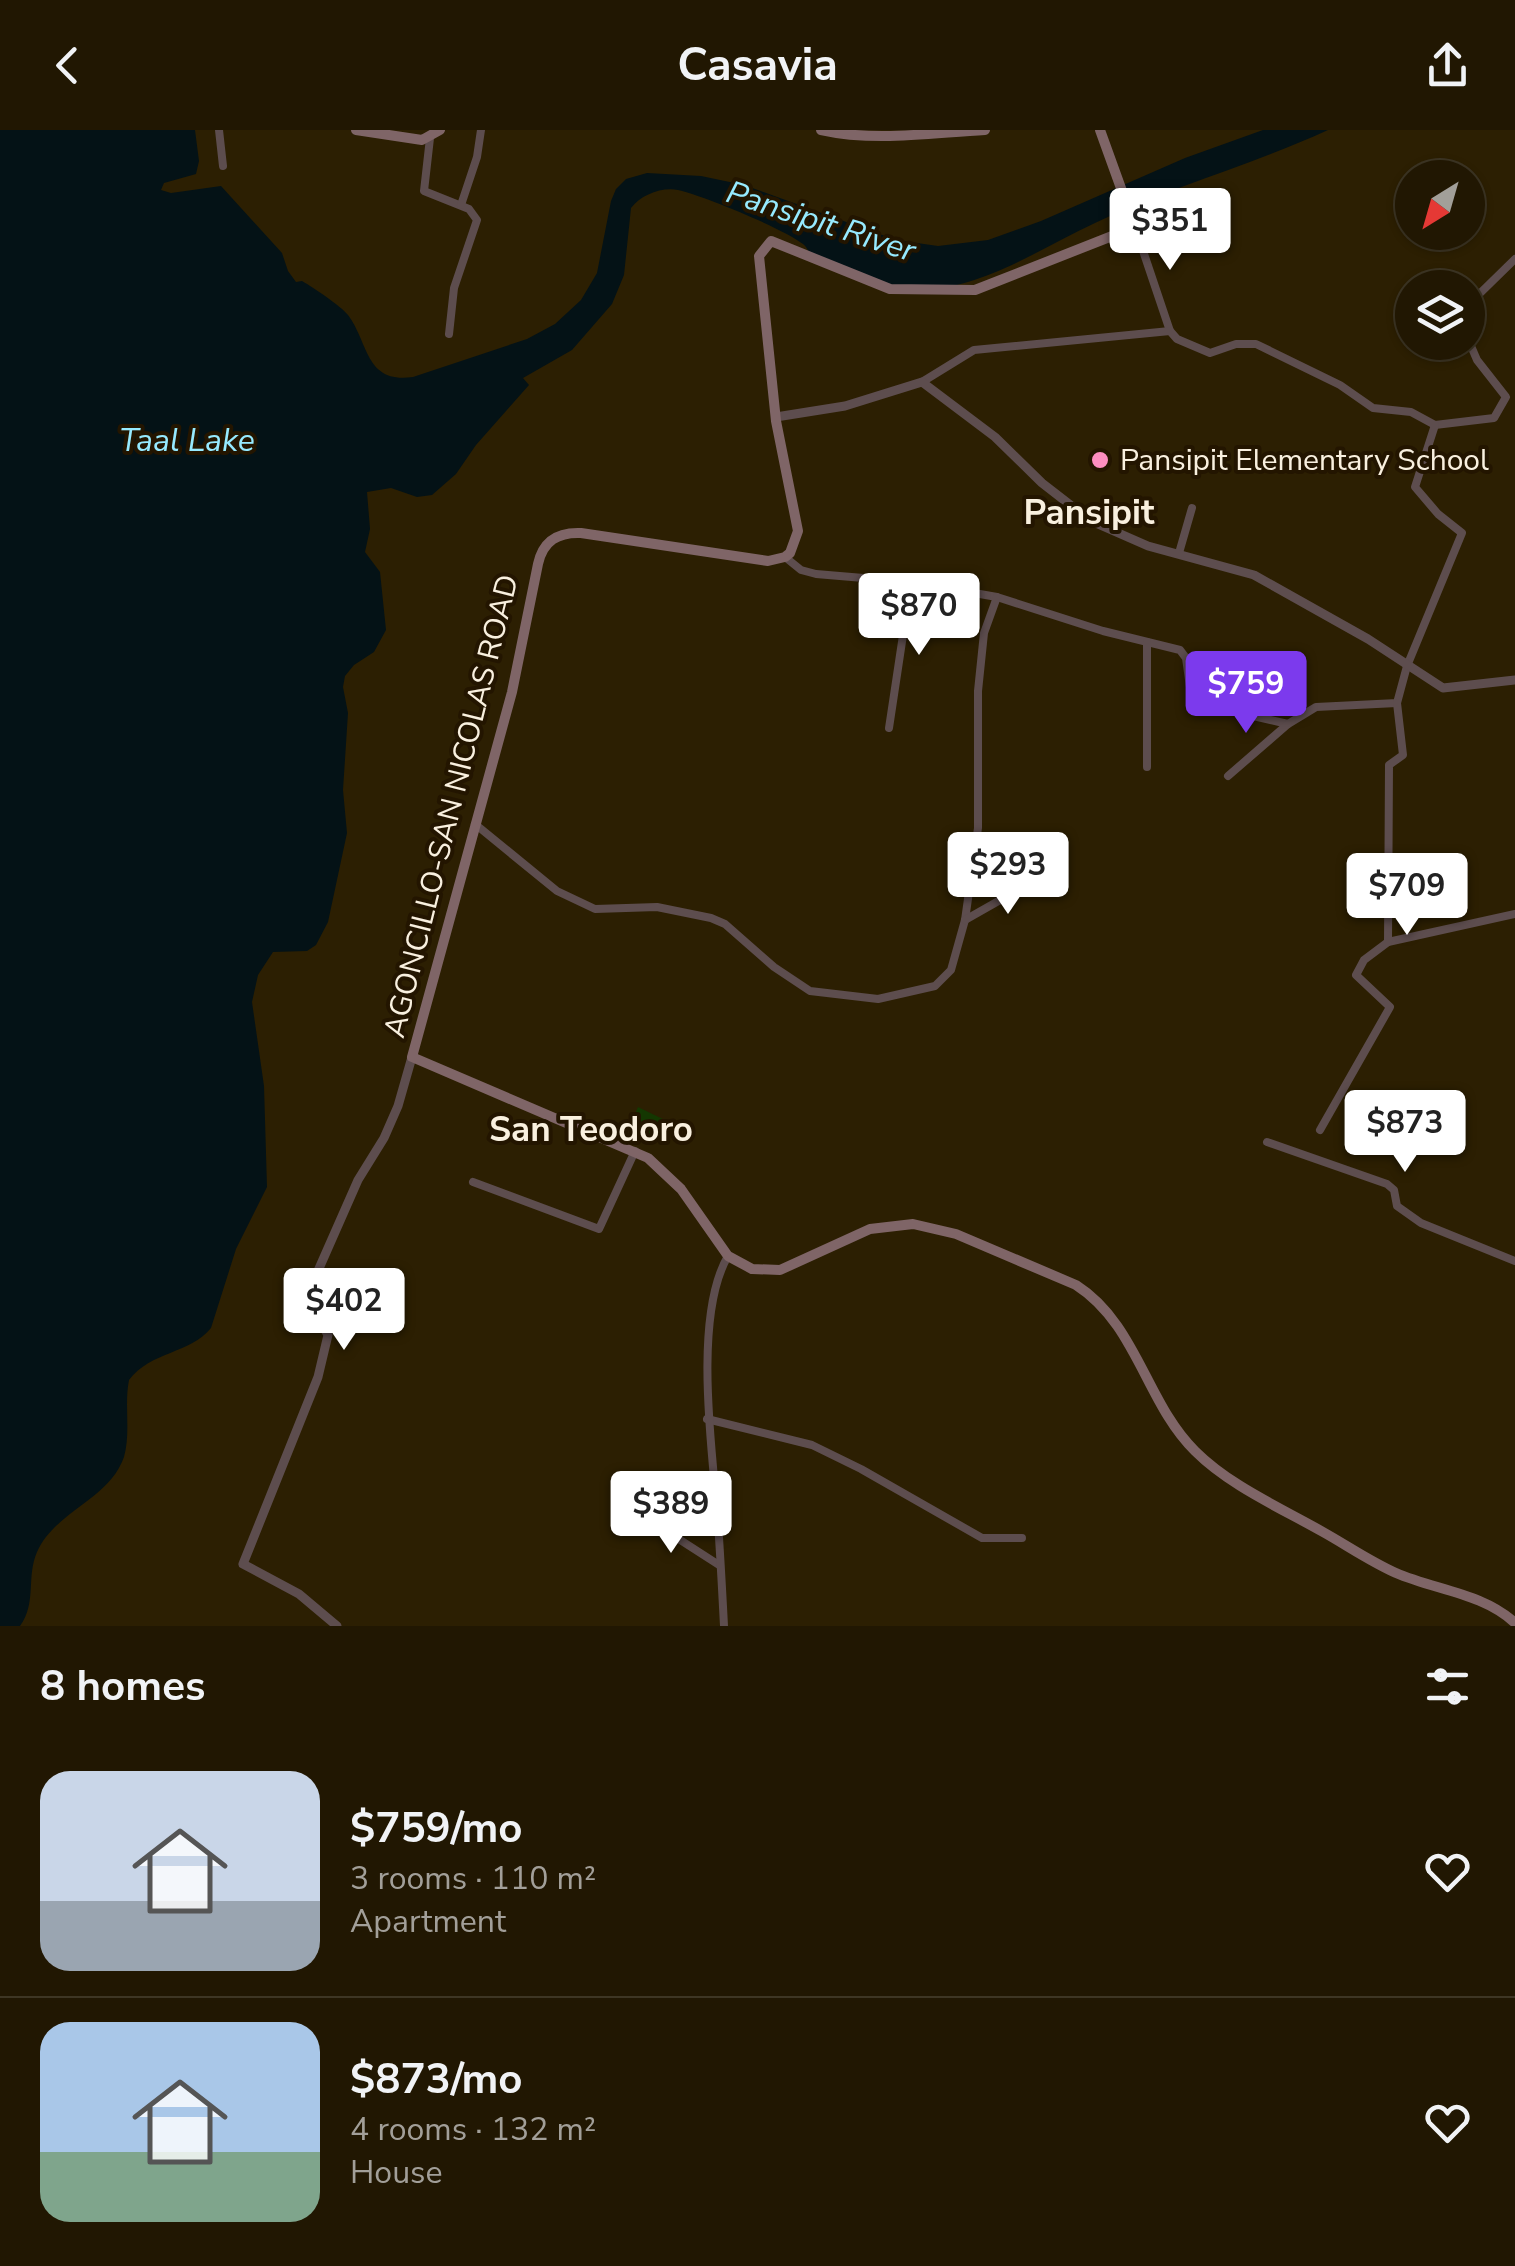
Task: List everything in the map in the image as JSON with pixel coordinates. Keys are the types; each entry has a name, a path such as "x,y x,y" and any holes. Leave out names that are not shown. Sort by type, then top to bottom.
{"main road":[{"path":"356,130 410,139 430,138 440,130"},
{"path":"821,130 847,136 984,130"},
{"path":"785,558 794,547 798,531 776,418 759,256 771,241 890,289 975,290 1135,227 1100,130"},
{"name":"AGONCILLO-SAN NICOLAS ROAD","path":"728,1256 670,1177 648,1158 412,1056 512,692 544,545 561,534 581,533 758,560 785,558"},
{"path":"728,1256 752,1269 770,1272 870,1229 913,1224 956,1234 1063,1279 1093,1298 1120,1329 1184,1439 1212,1465 1383,1566 1483,1602 1515,1623"}],"street":[{"path":"219,130 223,166"},
{"path":"462,205 481,130"},
{"path":"430,138 424,191 462,205 475,214 476,220 454,288 449,334"},
{"path":"1135,227 1170,331 1177,339 1210,353 1236,344 1256,344 1340,384 1373,408 1411,412 1435,425 1494,418 1506,397 1477,360"},
{"path":"1485,288 1515,259"},
{"path":"776,418 845,406 922,382 974,350 1170,331"},
{"path":"922,382 996,437 1042,483 1091,521 1148,546 1254,575 1368,639 1444,688 1515,680"},
{"path":"1388,942 1389,766 1403,754 1396,702 1462,534 1414,487 1435,425"},
{"path":"1180,553 1192,508"},
{"path":"785,558 816,574 911,582 996,597 1180,650 1186,658 1192,702 1288,724"},
{"path":"888,728 911,582"},
{"path":"475,824 557,892 595,909 657,907 711,918 725,924 774,967 810,991 878,999 935,986 951,970 965,920 978,828 978,691 984,632 996,597"},
{"path":"1147,642 1147,767"},
{"path":"1228,776 1288,724 1316,706 1396,702"},
{"path":"965,920 1032,882"},
{"path":"1320,1130 1390,1007 1356,975 1364,960 1388,942 1515,914"},
{"path":"336,1626 299,1594 243,1564 318,1376 328,1335 306,1298 358,1180 391,1122 412,1056"},
{"path":"1267,1142 1387,1184 1394,1190 1398,1206 1414,1218 1515,1261"},
{"path":"472,1182 599,1229 635,1151"},
{"path":"724,1626 707,1419 708,1348 717,1274 728,1256"},
{"path":"707,1419 812,1445 982,1538 1022,1538"},
{"path":"644,1516 720,1566"}],"green space":[{"path":"638,1107 669,1122 661,1139 630,1125"}],"water":[{"name":"Taal Lake","path":"0,130 195,130 199,161 196,174 164,183 161,190 171,193 221,186 282,253 296,282 302,281 345,311 377,368 397,377 413,377 527,339 555,324 581,300 597,273 616,189 626,179 647,173 701,176 744,185 896,240 938,246 988,240 1263,130 1328,130 1124,210 975,280 924,290 888,288 854,277 811,255 803,244 779,230 705,198 678,190 652,193 631,208 624,275 612,304 572,350 523,378 529,385 456,474 432,495 417,497 391,488 367,492 370,529 365,552 380,572 386,630 374,652 345,676 348,713 343,790 347,833 328,922 316,945 307,951 273,952 258,975 252,1002 264,1086 267,1187 236,1249 211,1328 192,1343 148,1363 129,1380 124,1457 107,1484 45,1538 34,1561 28,1608 20,1626 0,1626"}],"place":[{"name":"Pansipit Elementary School","path":"1100,460"}],"district":[{"name":"Pansipit","path":"1089,512"},
{"name":"San Teodoro","path":"591,1129"}],"water label":[{"name":"Pansipit River","path":"821,221"}]}
